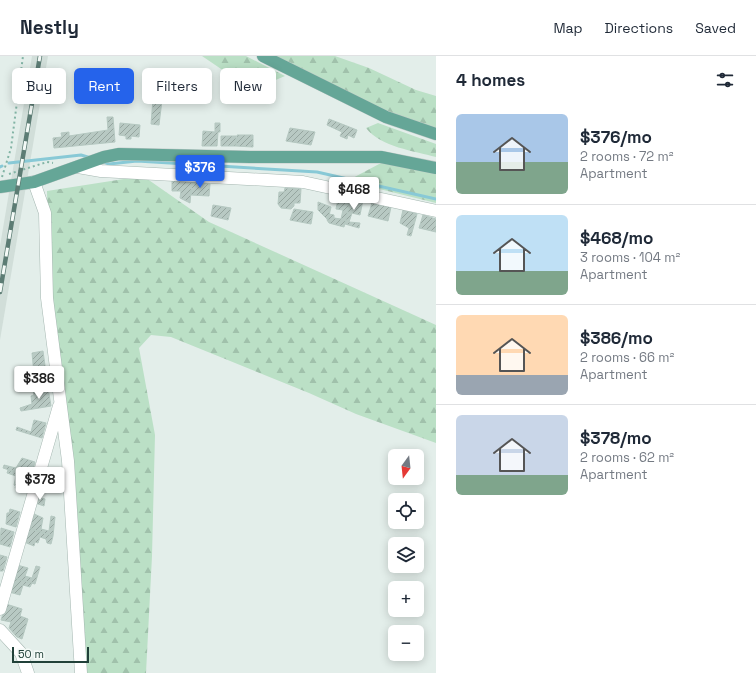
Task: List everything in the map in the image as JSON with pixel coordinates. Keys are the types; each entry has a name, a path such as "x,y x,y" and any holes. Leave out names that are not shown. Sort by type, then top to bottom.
{"main road":[{"path":"263,56 386,117 436,134"},
{"path":"1,184 34,182 104,157 119,154 250,157 381,157 436,168"}],"street":[{"path":"83,165 101,171 303,182 436,211"},
{"path":"34,182 45,213 47,298 68,461 81,673"},
{"path":"0,609 60,402"},
{"path":"0,630 21,653 28,673"}],"path":[{"path":"1,184 11,148 23,56"}],"shaded area":[{"path":"32,56 48,56 46,68 30,68"},
{"path":"24,104 40,104 0,340 0,246"}],"green space":[{"path":"202,56 246,56 269,68 220,68"},
{"path":"270,56 335,56 369,68 416,90 436,96 436,129 385,114"},
{"path":"276,71 285,76 276,80"},
{"path":"378,123 436,144 436,157 398,147 380,140 366,128"},
{"path":"381,163 436,171 436,203 347,181"},
{"path":"143,176 209,222 436,325 436,443 356,414 309,393 171,337 151,335 139,348 155,435 152,556 146,673 85,673 49,293 47,191"}],"building":[{"path":"153,104 162,104 159,125 151,124"},
{"path":"107,117 113,117 115,142 54,148 53,138 62,137 61,133 69,132 69,136 108,130"},
{"path":"329,119 357,130 354,138 348,135 347,139 340,136 342,132 327,125"},
{"path":"120,123 140,125 139,137 131,136 131,139 126,139 126,136 119,135"},
{"path":"215,123 220,123 217,146 202,146 203,131 215,132"},
{"path":"290,128 315,132 311,145 286,141"},
{"path":"237,135 253,135 253,147 236,146"},
{"path":"221,136 236,136 236,146 221,146"},
{"path":"172,179 192,180 190,203 180,198 181,191 172,191"},
{"path":"192,182 210,184 209,196 191,195"},
{"path":"285,188 301,189 300,203 294,203 294,206 291,209 281,208 278,204 279,192 284,192"},
{"path":"339,194 351,197 344,227 329,223 327,220 329,214 334,215 334,218 341,219 343,210 336,209"},
{"path":"351,197 363,200 360,215 352,213 349,222 360,223 359,228 345,224"},
{"path":"318,202 331,207 328,220 318,210"},
{"path":"372,203 391,207 388,221 368,216"},
{"path":"213,205 231,208 228,220 211,216"},
{"path":"294,209 313,212 311,224 290,220"},
{"path":"403,210 417,214 411,236 407,235 409,228 400,223"},
{"path":"423,215 436,219 436,232 419,228"},
{"path":"43,351 46,373 37,375 34,374 32,353"},
{"path":"48,388 51,406 21,411 20,408 32,404 31,396 34,395 33,390"},
{"path":"34,420 46,423 42,438 16,430 17,427 31,432"},
{"path":"22,458 35,462 31,477 3,468 4,465 16,468"},
{"path":"8,470 31,477 27,489 15,488 16,486 14,485 16,476 7,473"},
{"path":"37,497 45,499 44,506 35,503"},
{"path":"10,509 20,512 16,527 6,524 7,513 9,513"},
{"path":"32,513 43,518 41,529 49,531 51,516 55,517 53,536 28,528"},
{"path":"1,528 14,532 10,547 0,544"},
{"path":"28,528 53,536 51,544 47,543 46,539 40,537 38,543 35,542 34,546 24,542"},
{"path":"0,555 7,557 3,571 0,571"},
{"path":"17,565 28,568 25,576 32,578 36,566 40,567 35,584 14,578"},
{"path":"14,578 32,583 30,587 23,585 20,595 9,592"},
{"path":"6,604 22,609 20,616 28,619 22,639 17,637 9,628 11,622 1,620"}],"waterway":[{"path":"9,163 81,155 91,158"},
{"path":"104,162 109,164 137,161 317,172 436,199"}],"railway":[{"path":"0,292 40,56"}]}
